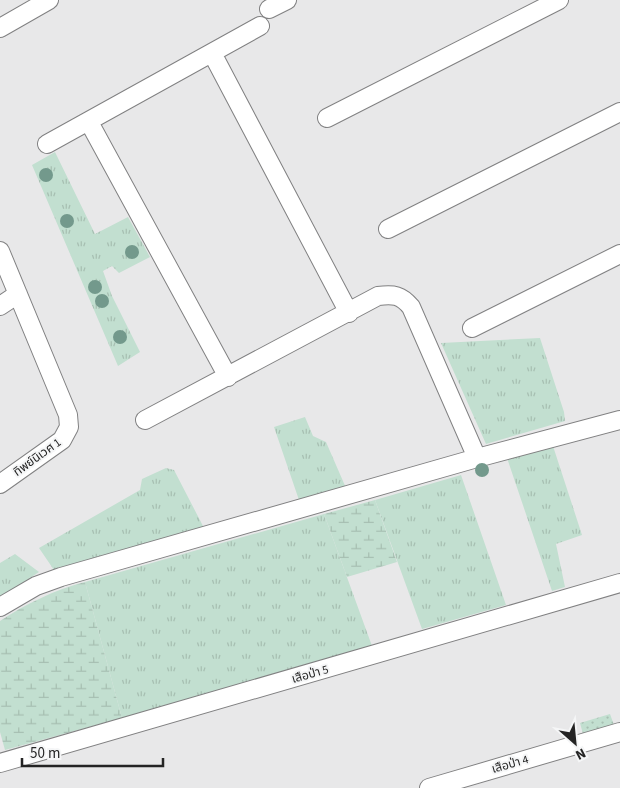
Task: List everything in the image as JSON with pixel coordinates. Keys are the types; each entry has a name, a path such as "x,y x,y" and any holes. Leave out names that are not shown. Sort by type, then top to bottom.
{"street":[{"path":"0,28 49,0"},
{"path":"269,9 288,0"},
{"path":"327,118 559,0"},
{"path":"47,144 260,26"},
{"path":"212,53 349,312"},
{"path":"388,229 620,112"},
{"path":"88,122 228,377"},
{"path":"0,251 18,294 0,306"},
{"path":"472,328 620,254"},
{"name":"ทิพย์นิเวศ 1","path":"0,484 62,440 69,428 68,414 18,294"},
{"path":"145,420 378,296 393,294 404,298 412,307 477,458"},
{"path":"0,607 36,586 61,577 477,458 620,420"},
{"name":"เสือป่า 5","path":"0,763 620,583"},
{"name":"เสือป่า 4","path":"429,788 620,732"}],"green space":[{"path":"55,152 95,234 128,217 150,257 119,273 112,266 103,271 112,296 140,352 118,366 32,165"},
{"path":"540,338 564,412 565,421 486,444 441,343"},
{"path":"305,417 313,436 326,442 346,488 300,503 274,427"},
{"path":"552,443 582,535 556,544 565,587 552,591 507,458"},
{"path":"166,468 174,470 204,528 54,570 39,548 140,490 142,479"},
{"path":"461,475 506,605 422,629 375,500"},
{"path":"375,500 397,562 347,577 324,514"},
{"path":"324,514 372,646 244,686 122,718 85,582"},
{"path":"15,554 39,572 0,598 0,563"},
{"path":"85,582 122,718 5,750 0,732 0,621 41,598"},
{"path":"610,714 618,736 586,745 580,723"}]}
